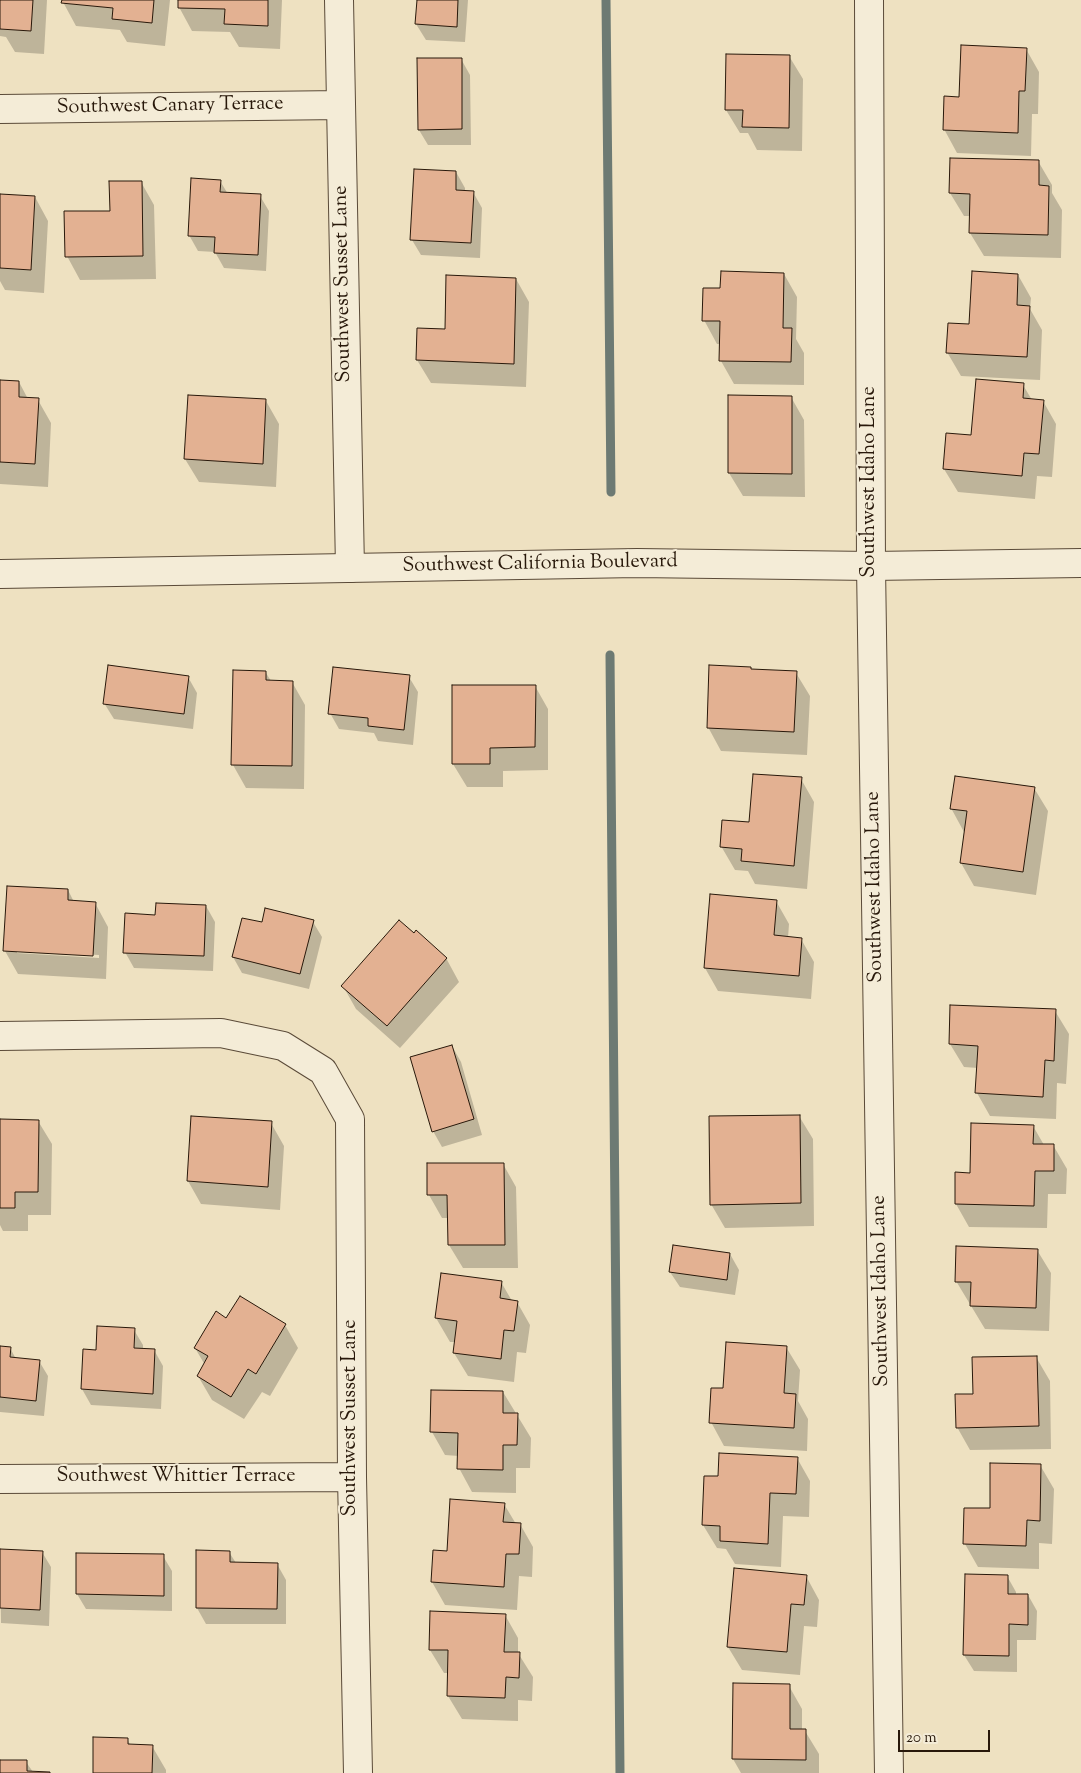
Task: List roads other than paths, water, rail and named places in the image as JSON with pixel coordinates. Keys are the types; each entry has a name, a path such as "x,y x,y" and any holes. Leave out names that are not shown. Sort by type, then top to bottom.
{"street":[{"name":"Southwest Susset Lane","path":"339,0 350,568"},
{"name":"Southwest Idaho Lane","path":"869,0 871,566 889,1773"},
{"name":"Southwest Canary Terrace","path":"0,109 341,105"},
{"name":"Southwest California Boulevard","path":"0,574 637,563 871,566 1081,563"},
{"name":"Southwest Susset Lane","path":"0,1036 221,1033 283,1046 323,1071 350,1119 352,1477 358,1773"},
{"name":"Southwest Whittier Terrace","path":"0,1479 352,1477"}],"waterway":[{"path":"606,0 611,492"},
{"path":"610,655 620,1773"}]}
